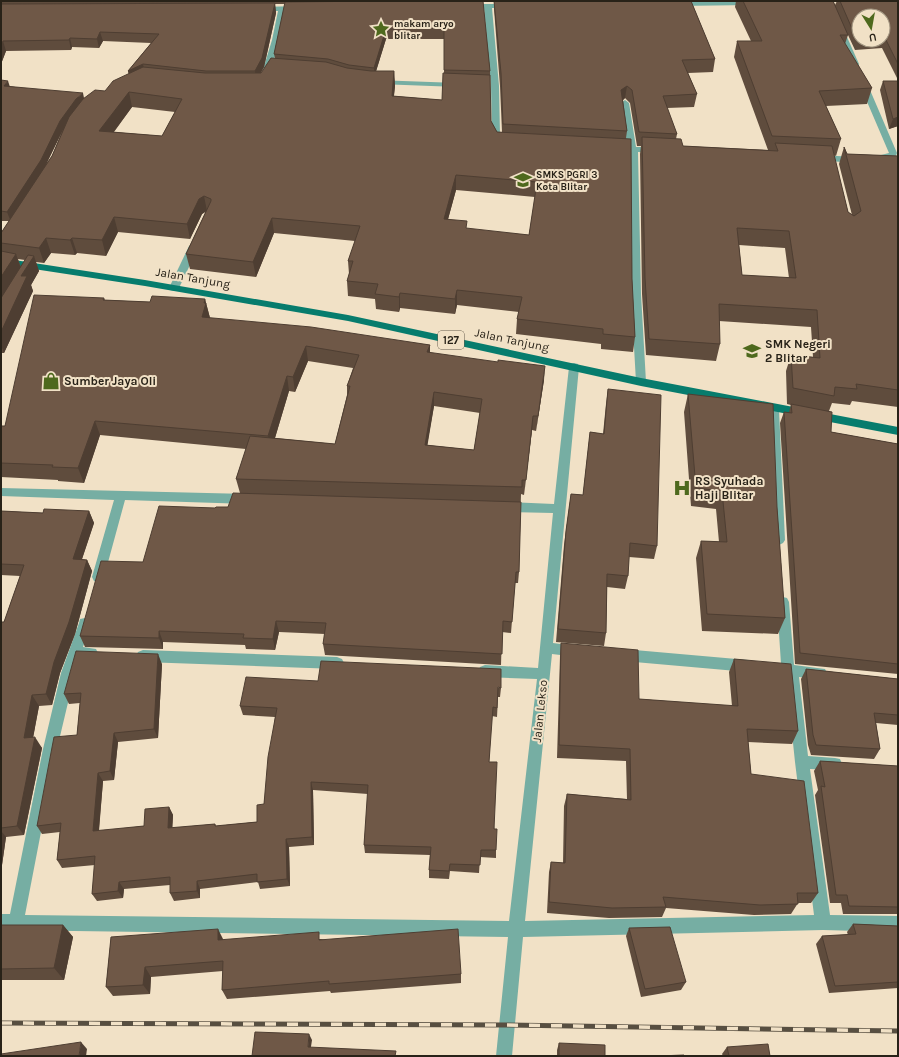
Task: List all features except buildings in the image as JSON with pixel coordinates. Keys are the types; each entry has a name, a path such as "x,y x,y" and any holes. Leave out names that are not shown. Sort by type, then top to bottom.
{"main road":[{"name":"Jalan Tanjung","path":"1,261 27,269 174,288 348,318 641,382 898,431"}],"street":[{"path":"668,4 762,3"},
{"path":"457,6 520,6"},
{"path":"488,6 491,86 497,140 500,143 507,143"},
{"path":"262,83 272,68 282,8"},
{"path":"253,9 307,8"},
{"path":"808,158 833,163 887,158 892,156 893,151 888,133 834,17"},
{"path":"373,81 466,86"},
{"path":"625,103 633,149 636,294 641,382"},
{"path":"608,148 665,151"},
{"path":"174,288 199,235"},
{"name":"Jalan Lekso","path":"504,1056 574,367"},
{"path":"773,407 780,555"},
{"path":"1,492 256,499"},
{"path":"94,590 121,495"},
{"path":"496,507 559,509"},
{"path":"783,593 790,670 823,922"},
{"path":"88,612 68,673 8,922 516,929 823,922 898,924"},
{"path":"546,648 593,652"},
{"path":"75,653 102,654"},
{"path":"609,654 832,674"},
{"path":"131,655 349,664"},
{"path":"475,671 544,674"},
{"path":"802,762 850,765"}],"railway":[{"path":"1,1023 507,1025 898,1031"}],"place":[{"name":"makam aryo blitar","path":"381,29"},
{"name":"SMKS PGRI 3 Kota Blitar","path":"523,180"},
{"name":"SMK Negeri 2 Blitar","path":"752,351"},
{"name":"Sumber Jaya Oli","path":"51,381"},
{"name":"RS Syuhada Haji Blitar","path":"682,488"}]}
